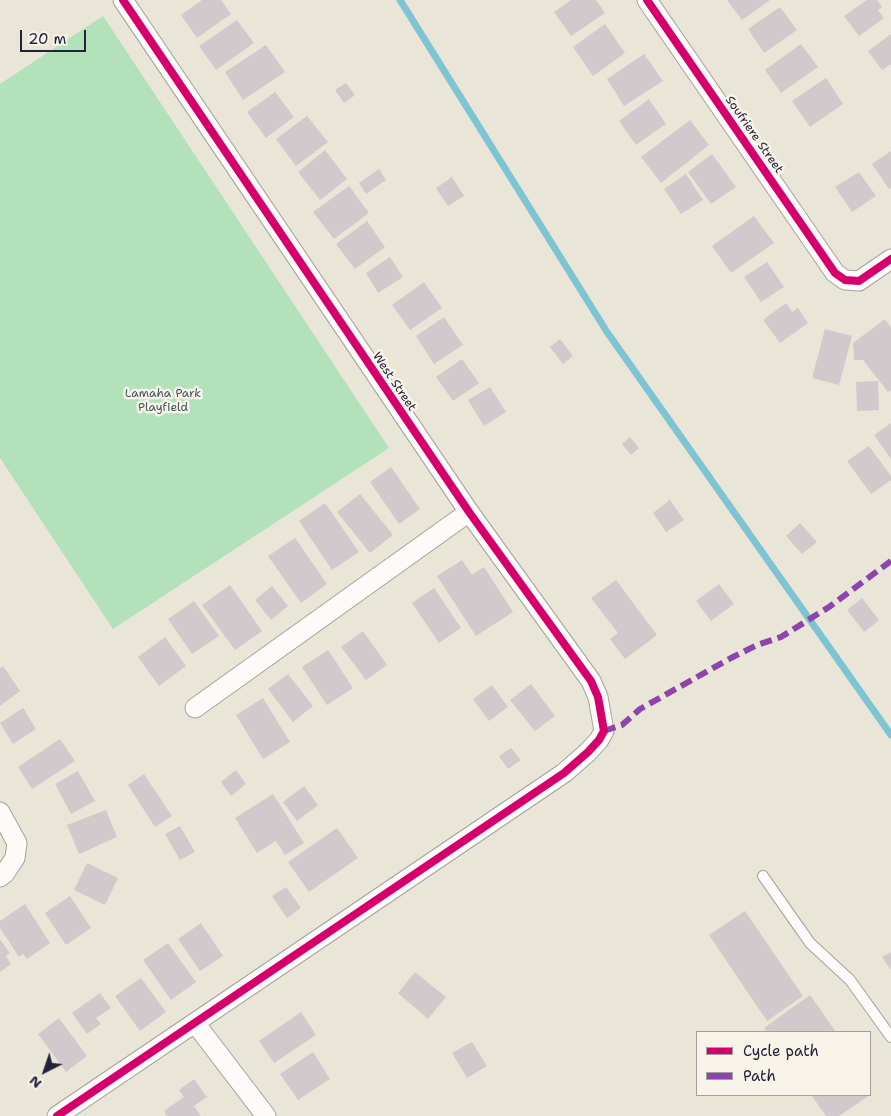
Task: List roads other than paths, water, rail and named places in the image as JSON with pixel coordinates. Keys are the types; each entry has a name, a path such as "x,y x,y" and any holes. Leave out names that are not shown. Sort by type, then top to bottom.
{"street":[{"name":"West Street","path":"123,0 469,512 591,681 598,697 604,731 588,752 564,773 195,1023"},
{"name":"Soufriere Street","path":"647,0 835,273 845,280 860,281 891,259"},
{"path":"194,708 469,512"},
{"path":"0,812 17,843 16,858 0,877"},
{"path":"57,1116 195,1023 266,1116"}],"lane":[{"path":"763,876 810,943 850,980 891,1037"}],"waterway":[{"path":"400,0 607,332 891,735"}],"park label":[{"name":"Lamaha Park Playfield","path":"163,401"}]}
